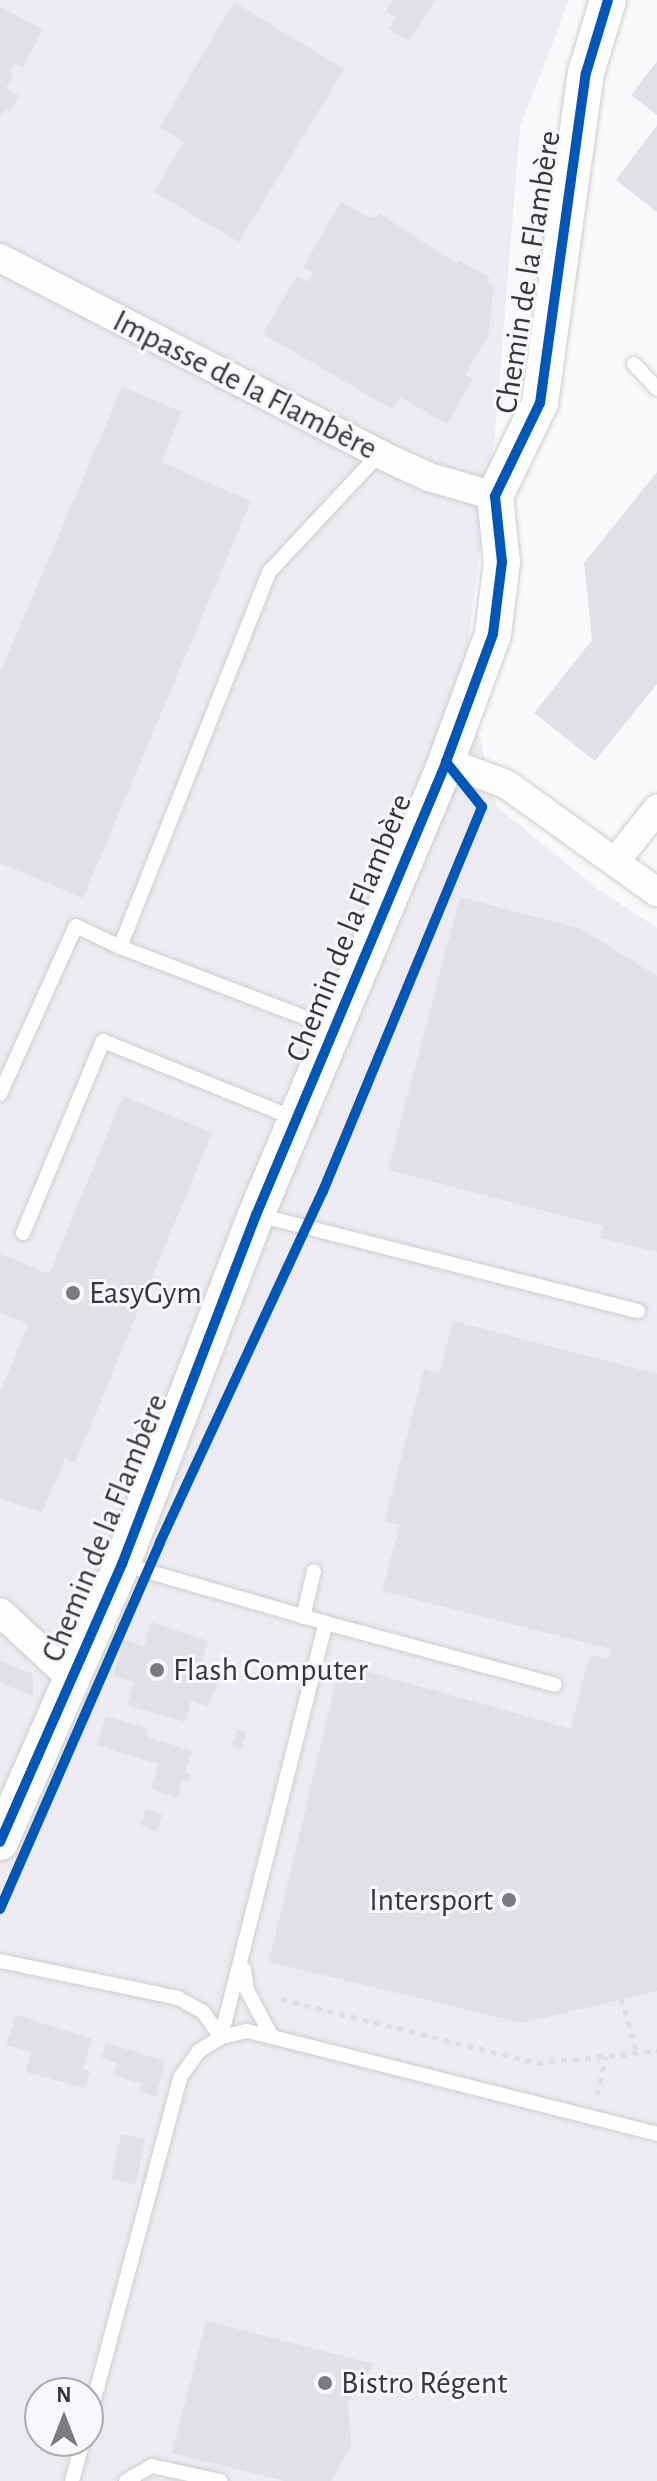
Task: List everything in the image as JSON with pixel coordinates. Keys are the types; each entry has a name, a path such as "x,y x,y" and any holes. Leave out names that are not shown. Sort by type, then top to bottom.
{"street":[{"name":"Chemin de la Flambère","path":"0,1842 122,1564 256,1215 446,762 500,605 495,496 540,403 586,73 608,0"},
{"name":"Impasse de la Flambère","path":"0,258 379,454 429,477 495,496"},
{"path":"446,762 506,784 657,892"},
{"path":"615,862 657,809"},
{"path":"0,1612 72,1679"}],"lane":[{"path":"634,364 657,389"},
{"path":"120,947 270,571 379,454"},
{"path":"0,1094 76,926 120,947 336,1030"},
{"path":"23,1233 103,1041 298,1120"},
{"path":"256,1215 638,1311"},
{"path":"122,1564 555,1685"},
{"path":"303,1617 314,1571"},
{"path":"221,2037 326,1623"},
{"path":"243,1955 247,1990 272,2037"},
{"path":"0,1961 135,1985 178,1998 203,2012 221,2037"},
{"path":"100,2377 181,2076 199,2051 221,2037 247,2031 657,2134"},
{"path":"72,2481 79,2457"},
{"path":"126,2481 152,2466 220,2481"}],"path":[{"path":"247,1990 537,2063 657,2051"},
{"path":"621,1998 637,2053"},
{"path":"596,2100 606,2056"}],"shaded area":[{"path":"0,0 569,0 520,127 495,435 464,674 497,807 599,890 657,928 657,2481 0,2481"}],"building":[{"path":"393,0 435,0 409,41 389,29 396,18 386,11"},
{"path":"234,2 344,69 239,242 154,192 184,142 160,127"},
{"path":"0,7 43,29 23,67 15,63 10,72 14,74 6,88 19,95 10,112 5,109 0,117"},
{"path":"657,61 657,115 631,95"},
{"path":"657,125 657,212 616,180"},
{"path":"341,202 366,216 376,218 379,213 457,264 459,260 490,278 487,282 494,286 488,336 465,375 473,379 447,424 400,397 392,409 263,334 297,276 308,282 313,273 303,267"},
{"path":"122,387 182,412 161,462 251,501 83,898 0,863 0,673"},
{"path":"657,472 657,684 595,761 534,713 592,640 584,563"},
{"path":"460,897 581,929 657,976 657,1252 600,1238 603,1226 388,1170"},
{"name":"EasyGym","path":"123,1096 212,1133 75,1463 65,1459 42,1512 0,1499 0,1392 28,1324 0,1312 0,1254 49,1274"},
{"path":"453,1321 657,1374 657,1991 522,2023 269,1962 340,1664 571,1729 587,1665 593,1655 608,1659 611,1649 382,1591 400,1525 385,1521 424,1369 439,1374"},
{"name":"Flash Computer","path":"151,1622 208,1641 201,1665 216,1668 220,1677 208,1706 191,1701 185,1722 127,1705 134,1682 113,1676 124,1640 144,1646"},
{"path":"0,1661 33,1674 33,1696 0,1683"},
{"path":"106,1716 147,1728 145,1736 192,1751 185,1773 191,1774 190,1782 182,1780 177,1798 151,1789 158,1764 97,1745"},
{"path":"237,1729 247,1732 241,1750 231,1747"},
{"path":"146,1809 162,1814 157,1831 141,1826"},
{"path":"16,2015 92,2039 83,2069 90,2071 85,2088 26,2072 31,2052 6,2045"},
{"path":"106,2043 165,2061 156,2097 139,2091 142,2084 113,2075 117,2063 101,2058"},
{"path":"121,2134 145,2139 136,2184 111,2179"},
{"path":"206,2321 374,2364 348,2403 351,2447 331,2481 285,2481 172,2453"}],"cycle path":[{"path":"0,1842 122,1564 256,1215 446,762 493,634 502,562 495,496 540,403 586,73 608,0"},
{"path":"0,1909 160,1542 323,1191 482,807 446,762"}],"place":[{"name":"EasyGym","path":"73,1293"},
{"name":"Flash Computer","path":"157,1670"},
{"name":"Intersport","path":"509,1900"},
{"name":"Bistro Régent","path":"325,2383"}]}
